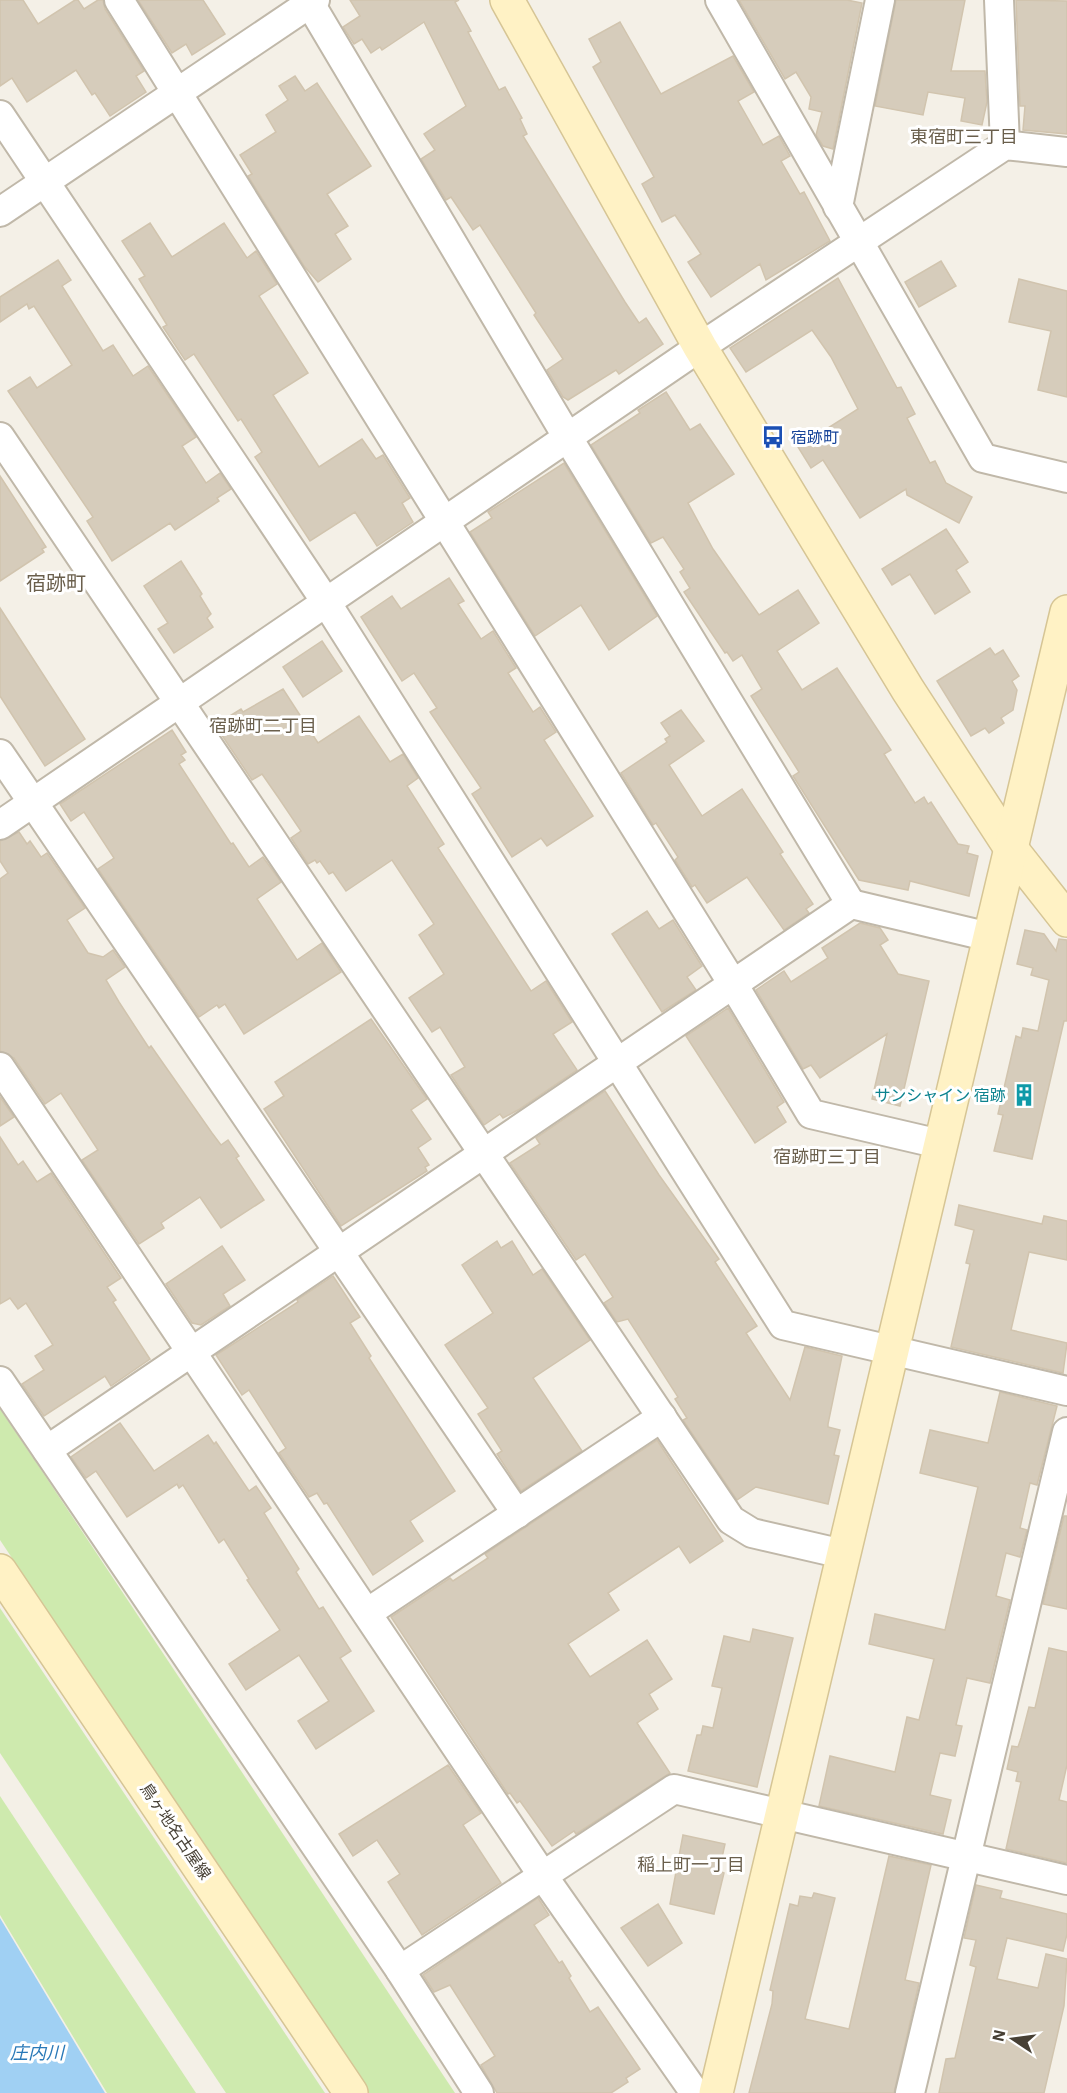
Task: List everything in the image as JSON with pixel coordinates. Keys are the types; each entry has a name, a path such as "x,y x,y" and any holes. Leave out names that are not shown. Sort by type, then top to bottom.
{"street":[{"path":"118,0 733,984 811,1114 940,1144"},
{"path":"507,0 700,347 908,690 1012,850 1067,920"},
{"path":"720,0 983,458 1067,478"},
{"path":"838,207 880,0"},
{"path":"999,0 1005,145"},
{"path":"0,213 311,1 568,438 851,904 990,937"},
{"path":"0,115 326,602 783,1325 1067,1391"},
{"path":"0,825 700,347 1005,145 1067,152"},
{"path":"0,437 731,1520 752,1533 843,1554"},
{"path":"716,2093 1067,612"},
{"path":"0,754 517,1514"},
{"path":"46,1450 851,904"},
{"path":"0,1067 543,1876 695,2093"},
{"path":"0,1381 400,1970 479,2093"},
{"path":"367,1613 662,1417"},
{"path":"910,2093 1067,1432"},
{"name":"鳥ヶ地名古屋線","path":"0,1571 351,2093"},
{"path":"400,1970 674,1789 782,1812 1067,1880"}],"green space":[{"path":"0,1409 455,2093 369,2093 0,1540"},
{"path":"0,1608 325,2093 226,2093 0,1753"},
{"path":"0,1796 196,2093 107,2093 0,1915"}],"water":[{"name":"庄内川","path":"0,1918 105,2093 0,2093"}],"building":[{"path":"0,0 23,0 38,24 75,0 78,0 84,9 98,0 103,0 105,9 144,71 136,76 146,92 110,116 95,93 92,95 76,70 27,102 12,78 0,86"},
{"path":"138,0 203,0 225,34 192,55 186,44 172,53"},
{"path":"350,0 459,0 455,2 471,31 468,32 499,90 505,87 522,118 520,119 527,134 523,136 639,323 646,318 663,344 619,374 616,370 568,400 563,397 547,370 563,359 534,315 536,313 480,225 473,230 451,197 446,200 421,159 435,150 424,134 466,106 424,22 382,50 380,47 371,53 362,39 354,44 343,27 360,16"},
{"path":"739,0 847,0 862,3 833,149 823,146 816,135 822,112 809,109 811,97 796,72 785,79"},
{"path":"896,0 965,0 951,71 985,71 987,102 982,125 961,121 965,98 928,92 923,115 875,106"},
{"path":"1016,0 1067,1 1067,134 1023,130 1025,106 1020,106"},
{"path":"620,22 661,94 733,56 754,92 738,101 763,145 779,136 790,156 781,161 800,194 804,192 830,241 766,280 760,264 711,297 688,262 701,254 675,215 662,222 642,184 654,177 593,67 601,62 589,39"},
{"path":"295,76 305,91 317,83 371,166 327,194 348,226 335,234 351,259 318,282 304,266 248,176 252,174 240,155 276,132 266,115 288,100 279,86"},
{"path":"150,223 172,257 224,223 247,258 256,251 277,284 259,296 308,373 273,395 319,467 362,439 376,459 383,455 410,498 402,503 413,522 377,546 355,512 310,541 255,457 262,452 241,419 238,421 194,354 185,360 163,327 167,325 139,279 145,276 122,241"},
{"path":"58,260 71,280 62,286 103,351 113,345 133,376 148,366 196,437 182,446 206,483 220,473 231,489 217,498 219,501 175,530 170,523 112,561 87,521 93,517 8,391 30,377 37,388 72,365 34,306 29,309 27,304 0,322 0,297"},
{"path":"941,261 956,286 919,307 905,282"},
{"path":"838,278 897,388 901,387 915,414 907,418 930,463 935,461 946,483 972,497 959,523 907,495 906,489 860,518 823,460 811,468 798,447 858,409 831,357 812,330 746,372 730,348"},
{"path":"1019,279 1067,291 1067,397 1038,390 1051,331 1009,322"},
{"path":"666,392 690,430 700,424 734,474 688,503 713,549 759,615 798,590 819,623 777,651 802,690 837,668 891,750 884,754 915,803 924,797 928,804 931,802 958,844 969,846 967,853 978,856 969,896 910,881 908,890 859,880 793,776 799,772 751,696 762,689 742,655 733,661 727,652 725,653 684,592 690,588 680,572 684,569 663,537 651,543 591,445 640,413 638,410"},
{"path":"564,463 657,616 609,650 581,605 535,636 470,532 492,518 488,512"},
{"path":"0,476 46,547 42,549 44,552 0,581"},
{"path":"946,529 968,562 956,570 970,592 935,614 910,574 892,585 882,569"},
{"path":"181,561 202,594 200,596 211,614 207,618 213,627 174,653 158,629 168,623 144,586"},
{"path":"449,578 464,601 458,604 481,639 493,631 516,668 508,673 533,712 540,707 556,732 544,740 593,816 547,846 541,838 512,857 472,794 481,788 430,712 437,708 414,673 402,681 361,617 392,596 401,609"},
{"path":"0,608 85,739 45,766 0,696"},
{"path":"322,641 342,671 303,697 283,667"},
{"path":"990,648 995,655 1003,650 1019,676 1012,681 1017,690 1013,710 1001,718 1004,723 989,733 985,728 971,736 937,681"},
{"path":"283,689 318,743 359,716 390,762 403,754 418,778 407,786 444,844 438,848 531,991 546,981 572,1022 553,1034 577,1070 518,1110 503,1118 500,1114 484,1125 451,1075 465,1067 440,1027 432,1032 409,998 444,974 419,935 434,924 392,860 346,891 333,872 329,874 320,861 317,863 315,860 308,864 291,838 301,831 262,774 252,780 215,725 241,709 243,712"},
{"path":"681,710 704,741 669,765 702,816 742,789 783,852 780,854 813,904 806,909 809,913 784,930 747,877 707,903 695,885 692,887 675,860 678,857 656,823 653,825 621,773 667,742 665,739 670,736 661,723"},
{"path":"172,730 186,752 181,755 185,760 179,764 231,844 233,843 249,867 263,857 281,882 257,899 297,960 322,943 341,972 244,1034 225,1004 219,1008 217,1005 199,1017 98,869 114,858 84,812 71,821 60,804"},
{"path":"19,832 27,844 30,841 41,857 47,853 85,908 67,920 88,953 103,957 113,950 125,967 106,980 119,1002 149,1048 151,1046 221,1145 228,1140 239,1156 236,1158 264,1200 221,1228 200,1197 161,1223 164,1228 139,1244 82,1160 98,1150 61,1093 45,1104 14,1058 0,1051 0,879 8,873 0,861 0,841"},
{"path":"647,911 659,929 673,920 702,966 687,977 696,990 662,1012 612,934"},
{"path":"860,923 880,928 888,940 880,945 898,974 929,981 900,1106 872,1099 887,1034 820,1078 811,1065 803,1069 756,990 784,971 791,982 828,958 822,948"},
{"name":"サンシャイン 宿跡","path":"1025,930 1044,934 1056,951 1059,939 1067,940 1067,1021 1064,1021 1032,1159 994,1151 1003,1115 998,1114 1016,1036 1021,1038 1023,1028 1038,1031 1049,980 1031,975 1033,968 1017,964"},
{"path":"728,1008 784,1102 777,1107 786,1122 755,1143 686,1036"},
{"path":"371,1019 427,1099 411,1110 431,1139 418,1148 429,1165 425,1167 427,1171 341,1226 264,1109 284,1096 275,1082"},
{"path":"605,1091 659,1175 719,1259 715,1262 757,1326 746,1333 790,1400 805,1347 842,1356 828,1424 828,1427 840,1430 834,1455 839,1456 828,1504 756,1487 737,1500 683,1420 687,1418 675,1399 678,1397 628,1319 617,1322 604,1303 613,1297 585,1254 576,1260 510,1163 540,1144 536,1138"},
{"path":"0,1097 14,1117 0,1126"},
{"path":"0,1137 18,1165 23,1161 37,1182 51,1173 121,1278 107,1287 116,1300 113,1302 150,1359 111,1386 105,1376 44,1416 22,1384 44,1370 35,1356 53,1345 26,1303 18,1309 10,1298 0,1304"},
{"path":"959,1205 1042,1224 1044,1216 1067,1221 1067,1260 1029,1252 1011,1330 1067,1343 1063,1373 951,1347 970,1264 966,1263 974,1230 955,1225"},
{"path":"497,1241 501,1248 512,1241 533,1275 542,1269 590,1340 533,1378 582,1451 521,1491 497,1454 502,1451 478,1414 488,1408 445,1345 493,1313 462,1265"},
{"path":"222,1246 245,1280 223,1294 230,1306 201,1325 192,1323 166,1284"},
{"path":"333,1276 360,1317 350,1323 371,1356 369,1358 455,1491 410,1521 423,1541 373,1575 327,1503 324,1504 317,1493 309,1497 279,1453 286,1448 249,1390 242,1395 216,1355 298,1302 297,1300"},
{"path":"1000,1392 1057,1406 1037,1485 1030,1483 1020,1528 1027,1530 1020,1557 1006,1553 996,1596 1010,1600 990,1683 967,1678 956,1725 962,1726 955,1756 940,1753 930,1795 951,1800 943,1834 819,1806 830,1756 895,1772 907,1717 919,1720 934,1659 869,1644 875,1614 945,1630 978,1487 920,1473 930,1430 988,1443"},
{"path":"120,1423 154,1471 208,1435 214,1444 216,1442 249,1491 256,1486 271,1508 264,1513 299,1569 296,1572 319,1609 323,1607 351,1651 340,1658 374,1711 316,1749 298,1721 329,1701 299,1655 246,1690 229,1664 280,1630 247,1580 249,1579 224,1539 219,1543 183,1485 179,1488 177,1484 127,1517 96,1471 86,1478 71,1457"},
{"path":"657,1440 723,1541 690,1563 679,1546 608,1593 619,1610 568,1644 590,1677 647,1640 672,1679 649,1694 658,1709 637,1723 670,1773 576,1834 574,1831 552,1846 520,1801 517,1803 510,1793 508,1794 391,1617 450,1578 453,1581 488,1558 485,1554"},
{"path":"1064,1516 1067,1516 1067,1609 1043,1604"},
{"path":"753,1629 793,1638 757,1787 688,1771 697,1735 701,1735 703,1726 713,1728 722,1688 712,1686 724,1636 750,1642"},
{"path":"1049,1648 1067,1652 1067,1765 1059,1800 1067,1802 1067,1863 1006,1849 1021,1782 1016,1781 1018,1772 1007,1769 1012,1746 1018,1747 1029,1707 1035,1708"},
{"path":"448,1765 481,1813 463,1825 501,1883 422,1935 388,1882 400,1874 377,1840 353,1856 339,1834"},
{"path":"683,1835 725,1844 719,1871 724,1873 714,1914 670,1904"},
{"path":"889,1856 931,1865 905,1980 919,1983 894,2093 749,2093 772,2004 773,1991 770,1990 790,1904 798,1906 800,1896 812,1898 814,1893 835,1898 805,2019 849,2029"},
{"path":"976,1885 1002,1891 1000,1898 1067,1914 1067,1934 1063,1951 1007,1938 997,1979 1038,1988 1046,1954 1067,1959 1064,2006 1044,2093 939,2093 946,2059 955,2058 976,1967 970,1965 976,1940 964,1938"},
{"path":"538,1898 549,1915 534,1925 559,1963 562,1961 571,1976 569,1978 590,2012 598,2007 640,2069 626,2078 628,2082 611,2093 497,2093 481,2065 495,2056 450,1985 434,1992 423,1975"},
{"path":"658,1904 682,1943 648,1966 621,1928"}],"place":[{"name":"宿跡町","path":"773,437"},
{"name":"サンシャイン 宿跡","path":"1024,1095"}],"district":[{"name":"東宿町三丁目","path":"964,137"},
{"name":"宿跡町","path":"56,583"},
{"name":"宿跡町二丁目","path":"263,726"},
{"name":"宿跡町三丁目","path":"827,1157"},
{"name":"稲上町一丁目","path":"691,1865"}]}
